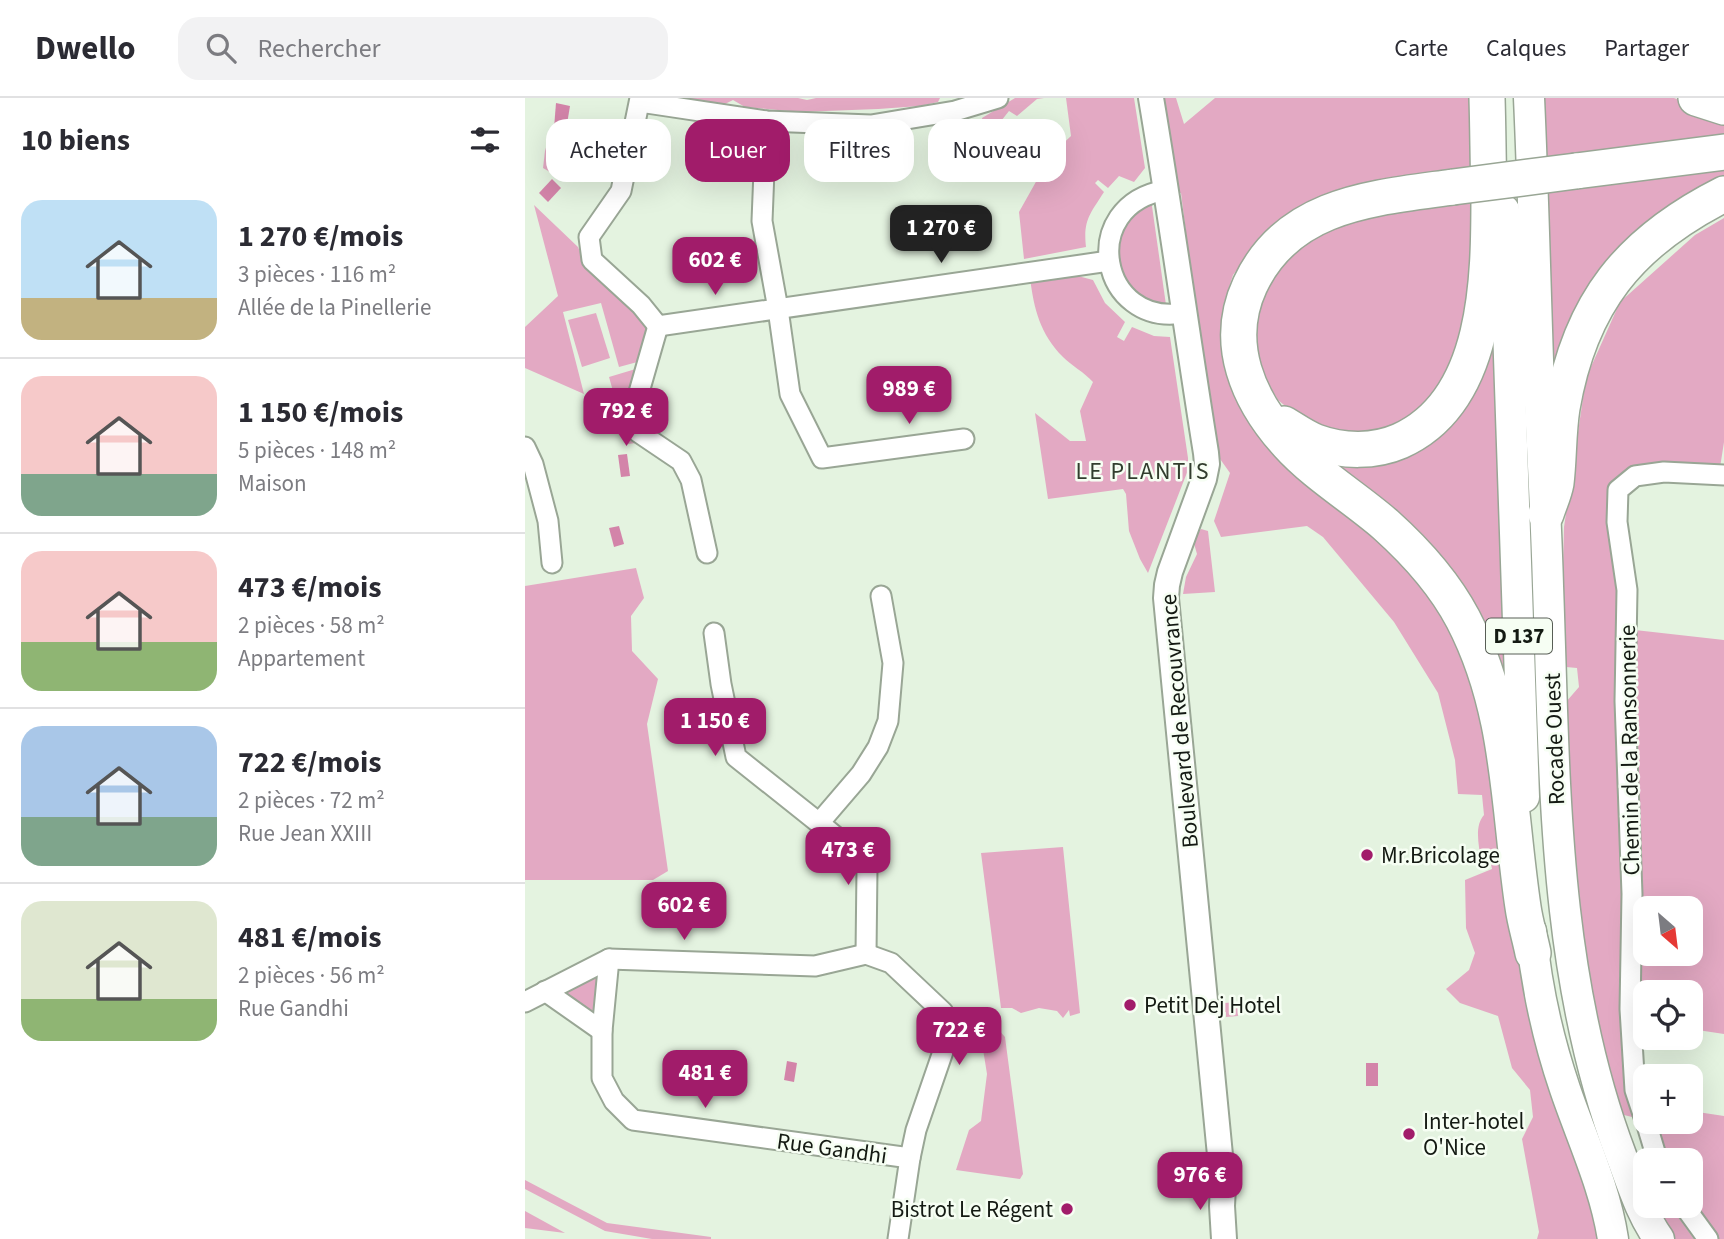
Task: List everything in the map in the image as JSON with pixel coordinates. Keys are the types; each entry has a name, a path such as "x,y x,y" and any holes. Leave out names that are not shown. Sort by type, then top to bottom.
{"highway":[{"path":"1260,407 1301,435 1335,447 1353,449 1390,445 1425,427 1439,413 1463,375 1482,319 1487,282 1489,216 1487,98"},
{"path":"1696,98 1724,107"},
{"path":"1534,953 1523,909 1506,756 1492,692 1474,640 1446,591 1406,544 1287,443 1260,407 1250,390 1240,357 1239,328 1243,301 1257,269 1267,255 1291,233 1307,222 1361,201 1724,152"},
{"path":"1546,514 1555,485 1562,408 1576,352 1584,328 1604,292 1652,240 1700,206 1724,194"}],"main road":[{"name":"Rocade Ouest","path":"1499,98 1527,882 1534,953 1552,1045 1609,1215 1613,1239"},
{"name":"Rocade Ouest","path":"1529,98 1540,419 1561,868 1571,955 1584,1031 1598,1085 1636,1196 1647,1223 1659,1239"}],"street":[{"path":"790,122 871,125 955,111 997,98"},
{"name":"Boulevard de Recouvrance","path":"1151,98 1207,464 1170,572 1166,598 1223,1186"},
{"path":"658,326 641,305 592,260 589,237 621,191 640,100 754,119"},
{"path":"764,182 762,221 790,394 822,458 964,439"},
{"path":"1166,190 1137,200 1124,211 1114,226 1109,243 1109,261 1114,278 1123,293 1137,305 1153,312 1184,313"},
{"path":"658,326 1109,261"},
{"path":"658,326 633,413 638,432 681,461 691,480 707,553"},
{"path":"525,447 533,464 548,521 552,563"},
{"name":"Chemin de la Ransonnerie","path":"1634,1064 1630,1009 1632,894 1625,701 1627,590 1617,522 1618,490 1635,476 1664,472 1724,475"},
{"path":"820,823 861,774 878,747 888,721 893,663 881,596"},
{"path":"714,633 736,757 862,858 867,867 866,954"},
{"path":"525,1002 609,959 815,966 866,954 891,963 943,1012 947,1029 947,1040 916,1130 898,1239"},
{"name":"Rue Gandhi","path":"609,959 602,1031 602,1078 614,1101 633,1120 910,1158"},
{"path":"545,991 602,1031"},
{"path":"1223,1186 1224,1239"},
{"path":"1223,1186 1240,1239"},
{"path":"1692,1218 1707,1239"}],"shaded area":[{"path":"685,98 940,98 938,102 920,106 799,112 745,107 733,100 723,105"},
{"path":"1015,98 1044,98 1037,99 1017,116 1009,111 1003,119 982,118"},
{"path":"1066,98 1134,98 1145,168 1134,182 1119,176 1108,188 1098,180 1095,183 1104,192 1087,224 1086,247 1024,259 1019,212 1036,182 1066,182 1066,141 1071,136"},
{"path":"1159,98 1176,98 1184,124 1215,98 1476,98 1479,166 1295,211 1263,236 1233,275 1223,306 1222,344 1372,522 1455,614 1607,1239 1537,1239 1539,1232 1522,1139 1533,1117 1530,1090 1512,1068 1498,1016 1460,1003 1446,989 1469,970 1475,953 1466,928 1465,880 1492,869 1490,859 1481,860 1479,849 1478,830 1484,815 1482,795 1458,794 1455,760 1438,693 1394,622 1323,537 1307,526 1221,537 1214,521 1230,473 1213,449 1181,193 1174,193"},
{"path":"1540,98 1674,98 1706,110 1724,113 1724,140 1544,162"},
{"path":"556,103 570,106 568,119 555,119"},
{"path":"546,148 546,170 543,168"},
{"path":"1724,166 1724,188 1639,243 1554,435 1546,190"},
{"path":"549,182 555,182 561,188 548,202 539,193"},
{"path":"1481,198 1477,304 1444,395 1392,432 1337,433 1301,419 1278,400 1266,380 1257,352 1254,318 1267,277 1294,250 1331,229 1369,218"},
{"path":"1151,199 1166,305 1155,305 1139,299 1124,283 1114,246 1115,232"},
{"path":"534,205 578,247 583,259 629,304 647,329 647,341 641,361 619,367 601,303 563,312 584,394 525,368 525,327 558,296"},
{"path":"1724,218 1724,442 1719,474 1664,472 1618,490 1626,629 1724,640 1724,1034 1703,1031 1703,980 1633,980 1633,1117 1624,1115 1609,1076 1593,1007 1578,911 1569,820 1566,702 1579,687 1577,668 1566,667 1562,613 1564,527 1586,378 1620,302 1695,235"},
{"path":"1497,262 1512,716 1493,660 1301,440 1430,431"},
{"path":"1044,276 1048,281 1078,276 1093,280 1105,303 1125,322 1117,337 1124,341 1132,327 1154,336 1170,337 1188,470 1148,573 1129,531 1126,494 1123,489 1048,499 1035,413 1070,441 1086,441 1080,411 1093,382 1063,357 1044,330 1036,311 1030,278"},
{"path":"596,313 610,358 582,367 568,320"},
{"path":"639,368 626,413 636,443 628,444 609,377"},
{"path":"627,454 630,476 621,477 618,455"},
{"path":"619,526 624,544 614,547 609,528"},
{"path":"1201,529 1208,531 1215,592 1183,594 1186,577 1197,554 1193,540"},
{"path":"636,568 644,598 631,616 632,651 658,679 647,724 668,871 653,880 525,880 525,586"},
{"path":"1063,847 1080,1013 1070,1016 1069,1010 1063,1018 1057,1011 1039,1008 1021,1013 1012,1008 1001,1008 981,853"},
{"path":"600,973 596,1011 592,1014 560,993"},
{"path":"1237,1002 1238,1016 1226,1017 1226,1012 1213,1012 1212,1004"},
{"path":"997,1028 1005,1037 1023,1174 1020,1179 956,1170 969,1130 981,1121 987,1074 982,1043 991,1029"},
{"path":"787,1061 797,1063 794,1082 784,1080"},
{"path":"1366,1063 1378,1063 1378,1086 1366,1086"},
{"path":"1703,1113 1724,1116 1724,1239 1708,1239 1697,1218 1703,1218 1703,1148 1655,1148 1650,1134 1703,1134"},
{"path":"525,1180 607,1223 711,1239 652,1239 605,1231 525,1189"},
{"path":"525,1211 565,1233 525,1228"},
{"path":"1659,1218 1679,1218 1694,1239 1672,1239"}],"place":[{"name":"Mr.Bricolage","path":"1367,855"},
{"name":"Petit Dej Hotel","path":"1130,1005"},
{"name":"Inter-hotel O'Nice","path":"1409,1134"},
{"name":"Bistrot Le Régent","path":"1067,1209"}],"district":[{"name":"LE PLANTIS","path":"1143,471"}]}
